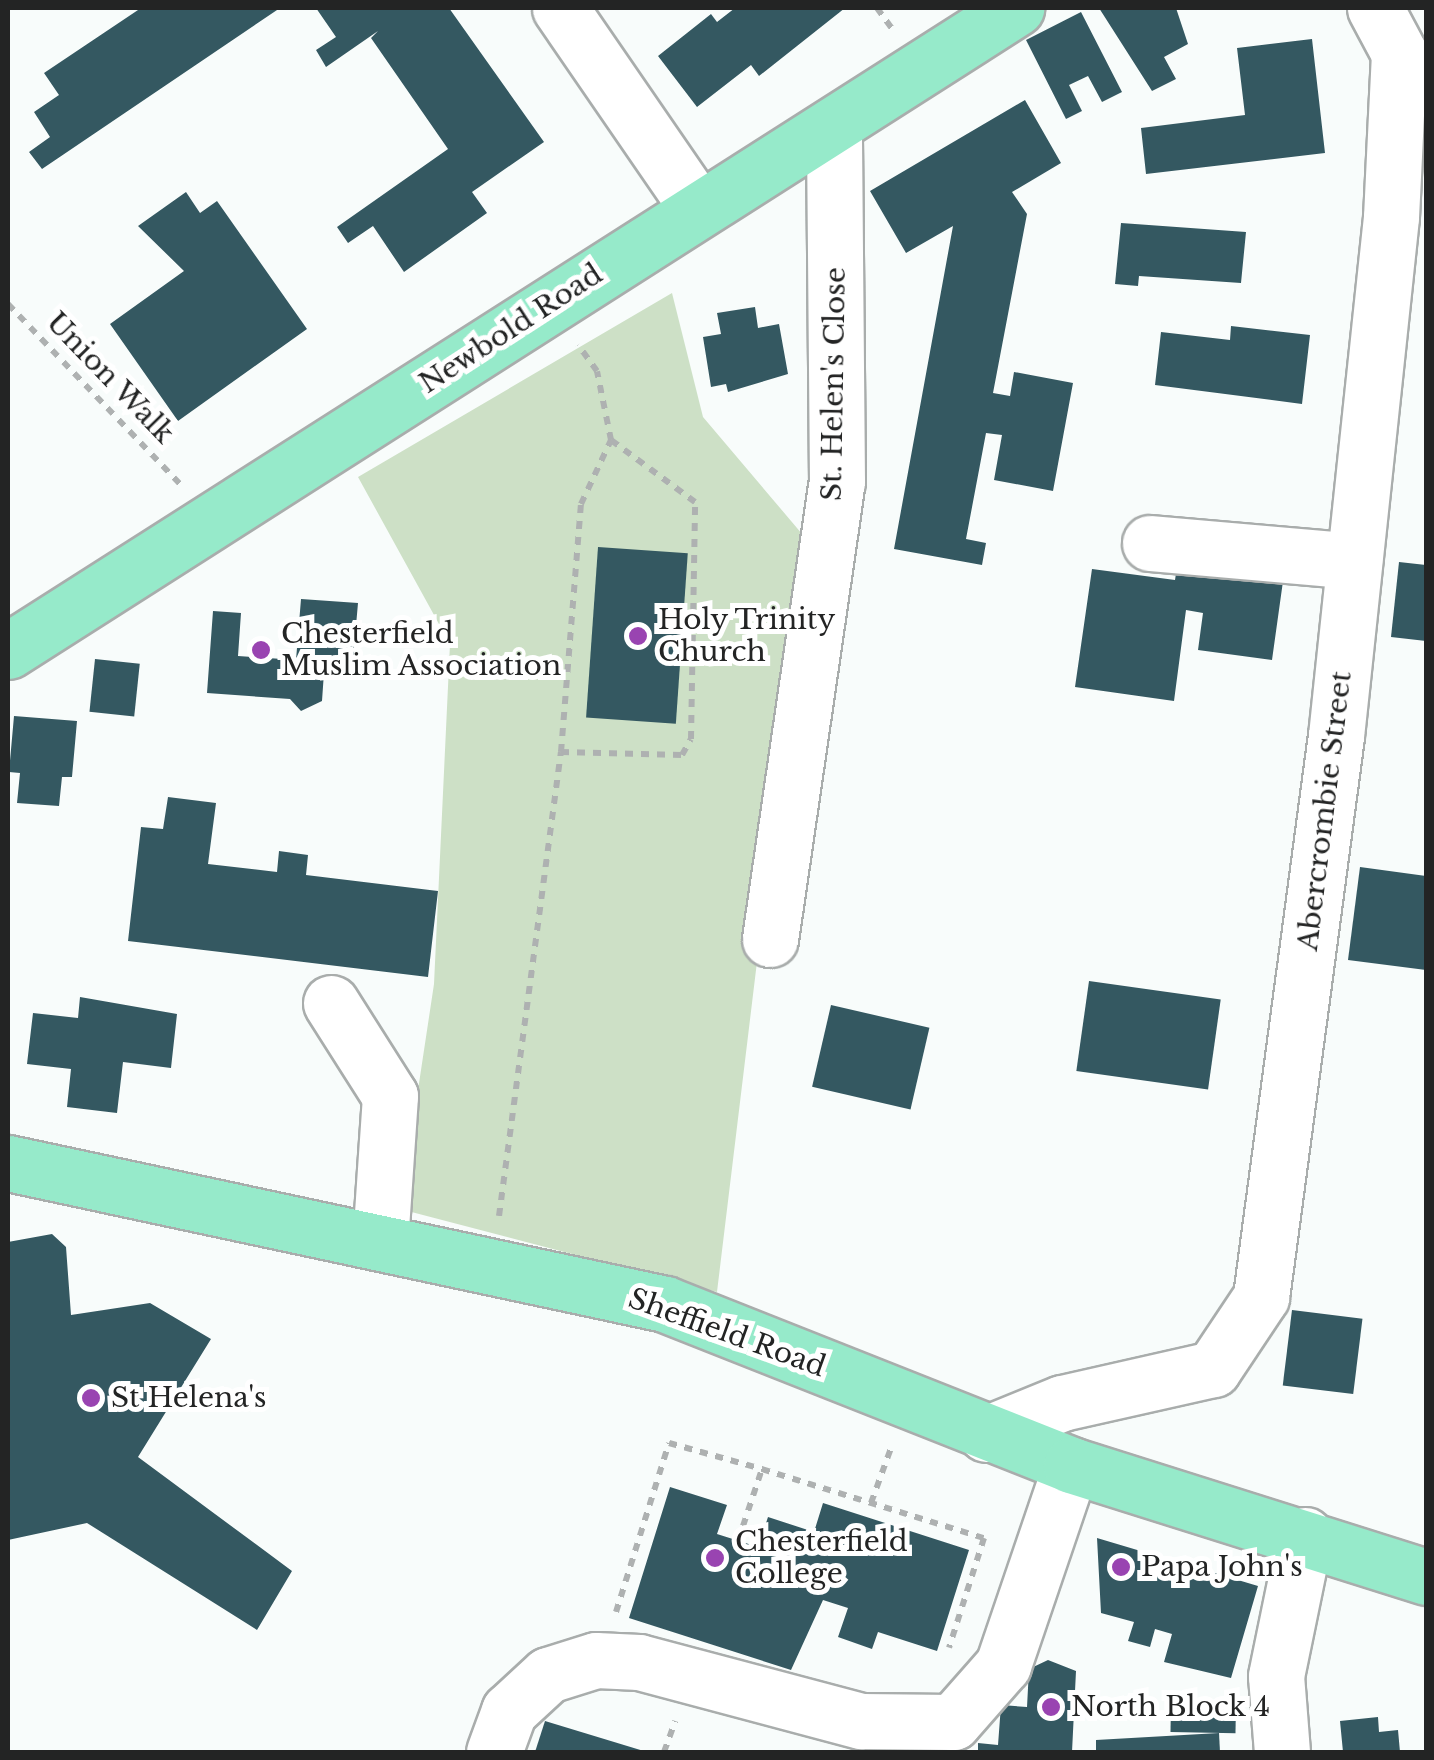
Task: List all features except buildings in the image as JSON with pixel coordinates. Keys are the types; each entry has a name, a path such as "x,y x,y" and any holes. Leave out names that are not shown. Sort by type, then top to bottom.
{"main road":[{"name":"Newbold Road","path":"8,652 205,517 508,334 697,207 1016,8"},
{"name":"Sheffield Road","path":"8,1163 494,1262 665,1304 1071,1465 1426,1577"}],"street":[{"name":"Abercrombie Street","path":"986,1434 1062,1403 1213,1368 1262,1297 1354,560 1399,52 1375,8"},
{"path":"584,16 697,207"},
{"name":"St. Helen's Close","path":"770,938 837,482 834,125"},
{"path":"1150,544 1354,560"},
{"path":"331,1002 390,1096 380,1241"},
{"path":"494,1752 510,1711 548,1675 596,1660 629,1661 861,1721 954,1737 1003,1665 1071,1465"},
{"path":"1282,1752 1276,1676 1305,1536"}],"path":[{"path":"877,8 891,27"},
{"name":"Union Walk","path":"8,304 180,484"},
{"path":"494,1262 561,752 581,504 610,440 612,416 584,348 508,334"},
{"path":"561,752 682,756 691,739 695,502 610,440"},
{"path":"629,1661 639,1631 612,1624 669,1443 984,1538 946,1654"},
{"path":"738,1540 762,1470"}],"green space":[{"path":"672,293 703,417 808,541 717,1292 400,1209 434,984 450,644 358,477"}],"place":[{"name":"Holy Trinity Church","path":"638,636"},
{"name":"Chesterfield Muslim Association","path":"261,650"},
{"name":"St Helena's","path":"91,1398"},
{"name":"Chesterfield College","path":"715,1558"},
{"name":"Papa John's","path":"1121,1567"},
{"name":"North Block 4","path":"1051,1707"}]}
